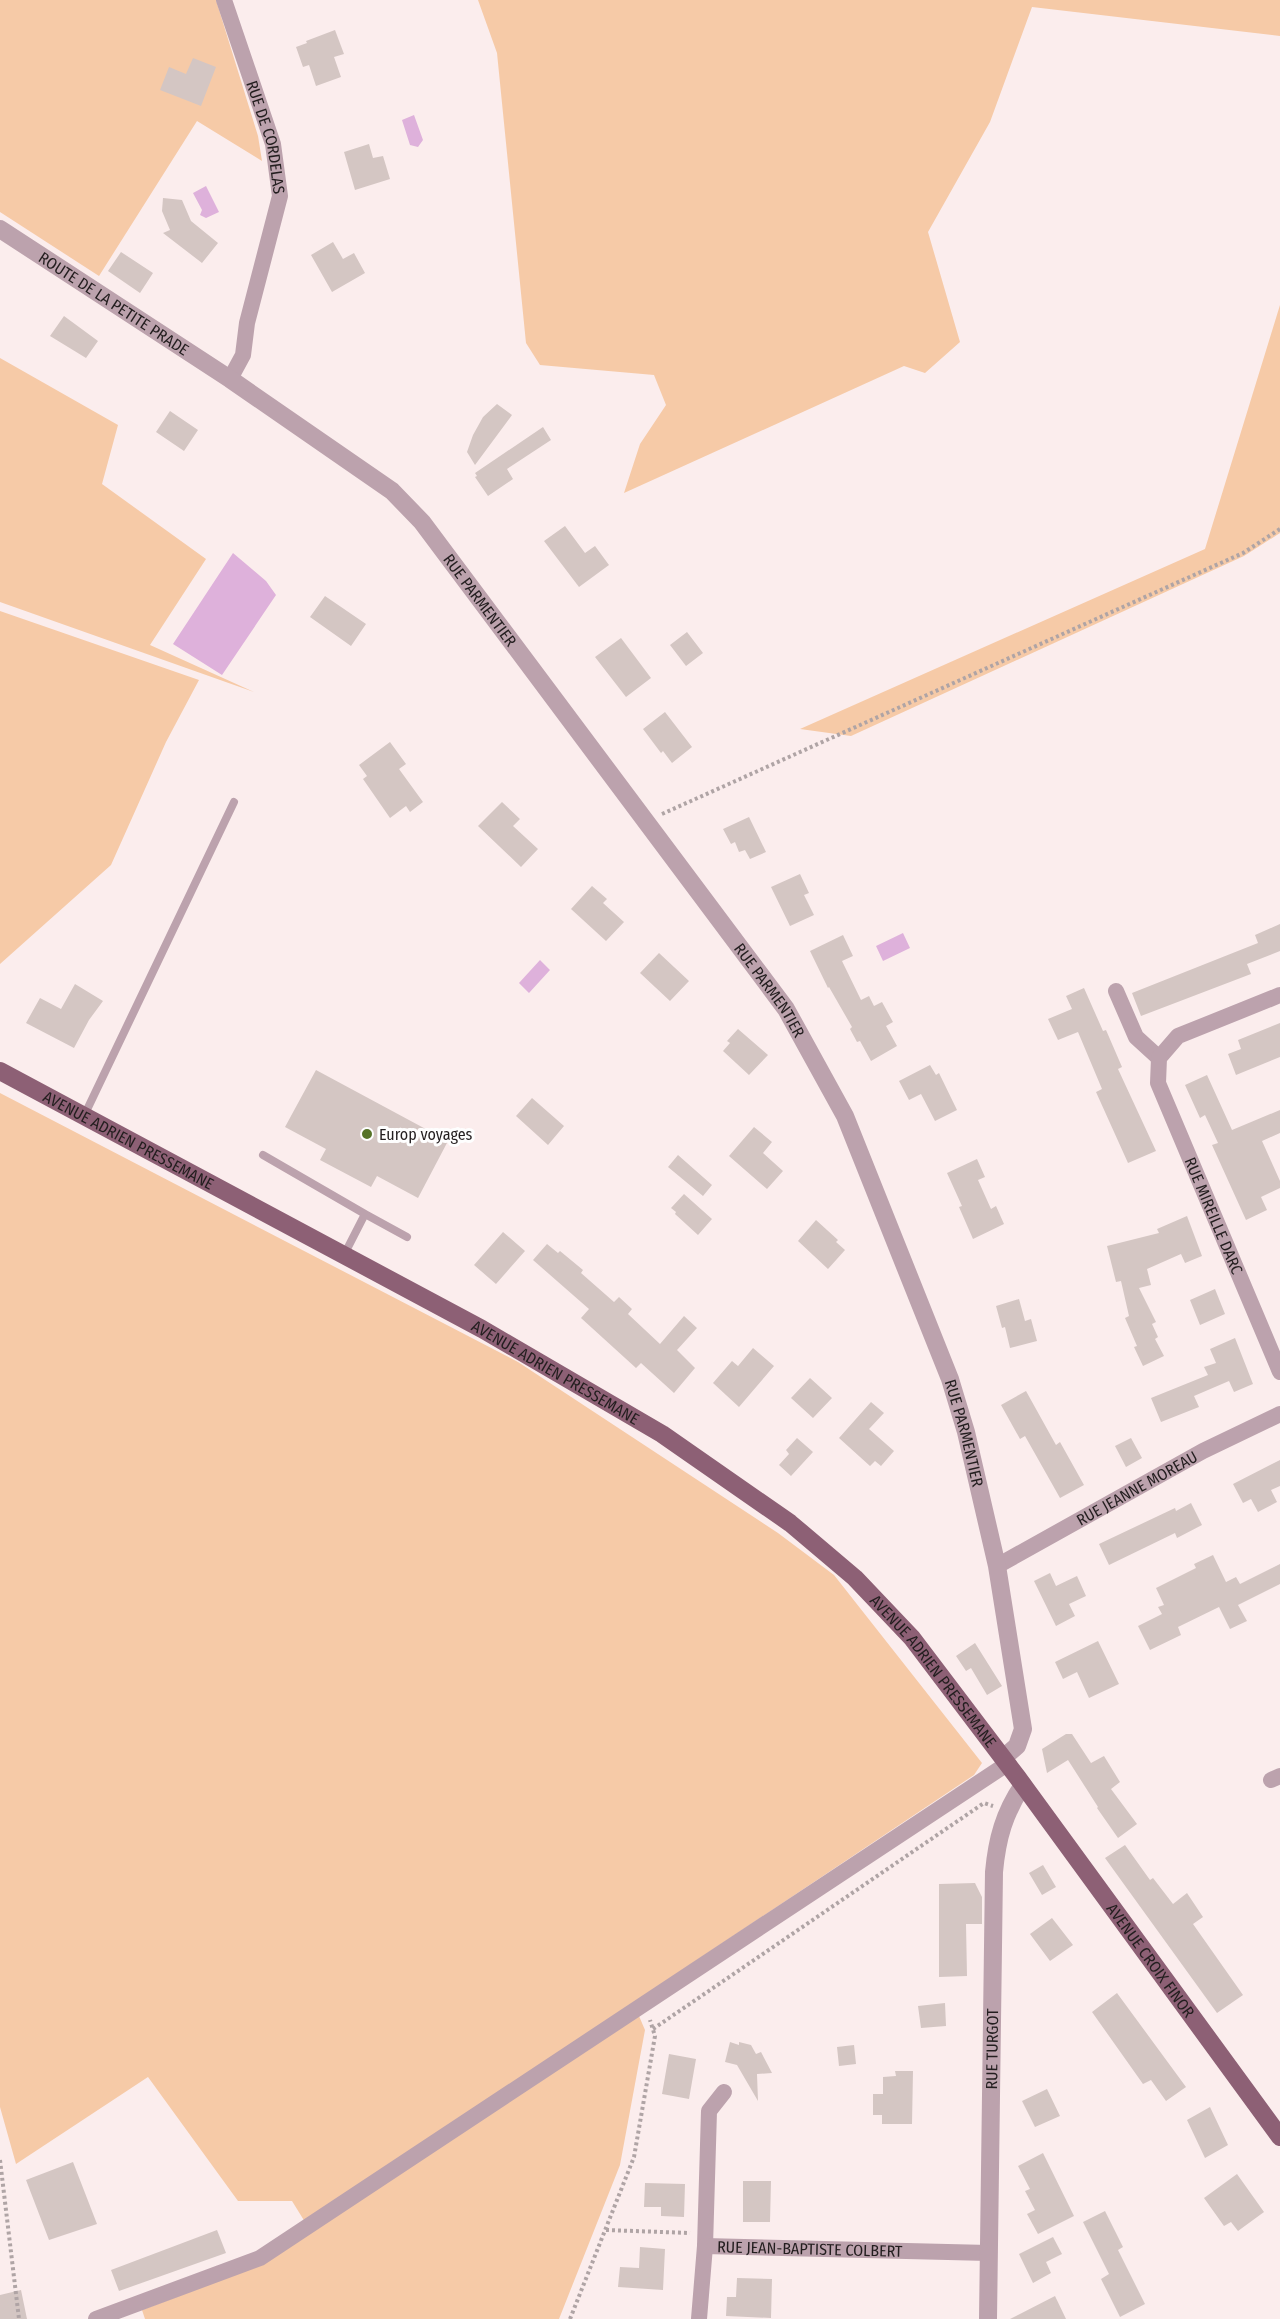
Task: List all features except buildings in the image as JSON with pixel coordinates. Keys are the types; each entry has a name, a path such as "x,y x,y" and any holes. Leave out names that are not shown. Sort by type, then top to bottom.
{"main road":[{"name":"AVENUE ADRIEN PRESSEMANE","path":"0,1071 482,1329 662,1434 790,1523 855,1578 912,1638 1023,1785"},
{"name":"AVENUE CROIX FINOR","path":"1023,1785 1280,2137"}],"street":[{"name":"RUE DE CORDELAS","path":"224,0 273,144 279,196 247,323 243,355 230,379"},
{"name":"ROUTE DE LA PETITE PRADE","path":"0,229 230,379"},
{"name":"RUE PARMENTIER","path":"230,379 392,491 422,522 786,1009 845,1116 950,1379 966,1432 997,1566 1023,1729 1017,1746 1005,1761"},
{"path":"1116,990 1136,1037 1159,1058 1178,1036 1280,995"},
{"name":"RUE MIREILLE DARC","path":"1159,1058 1158,1083 1280,1372"},
{"name":"RUE JEANNE MOREAU","path":"997,1566 1203,1451 1280,1414"},
{"path":"96,2319 260,2258 1005,1761"},
{"name":"RUE TURGOT","path":"988,2319 994,1872 1000,1830 1008,1809 1023,1785"},
{"path":"705,2240 709,2112 724,2092"},
{"name":"RUE JEAN-BAPTISTE COLBERT","path":"699,2319 705,2240 989,2253"}],"lane":[{"path":"84,1116 234,802"},
{"path":"263,1155 406,1237"},
{"path":"344,1255 365,1214"}],"path":[{"path":"645,822 1243,553 1280,529"},
{"path":"570,2319 634,2157 655,2036 653,2029 984,1803 1008,1809"},
{"path":"0,2160 19,2319"},
{"path":"606,2230 705,2240"}],"shaded area":[{"path":"0,0 216,0 258,136 262,161 197,121 99,276 0,212"},
{"path":"478,0 1280,0 1280,36 1032,7 990,122 928,232 960,342 925,373 904,366 624,493 640,444 666,405 654,375 540,365 526,343 497,53"},
{"path":"414,115 423,140 418,147 410,145 402,120"},
{"path":"206,186 219,212 206,218 200,215 202,210 193,193"},
{"path":"1280,305 1280,533 1244,556 851,736 800,729 1205,549"},
{"path":"0,358 118,425 102,484 206,559 150,645 254,692 0,602"},
{"path":"233,553 266,581 276,595 222,675 173,644"},
{"path":"0,611 199,680 166,742 111,865 0,964"},
{"path":"903,933 910,948 883,961 876,946"},
{"path":"540,960 550,970 529,993 519,983"},
{"path":"0,1093 518,1362 778,1533 834,1575 982,1763 974,1775 305,2222 292,2201 238,2201 148,2077 16,2164 0,2107"},
{"path":"639,2016 645,2030 620,2165 559,2319 145,2319 142,2310 263,2264"}],"place":[{"name":"Europ voyages","path":"367,1134"}]}
